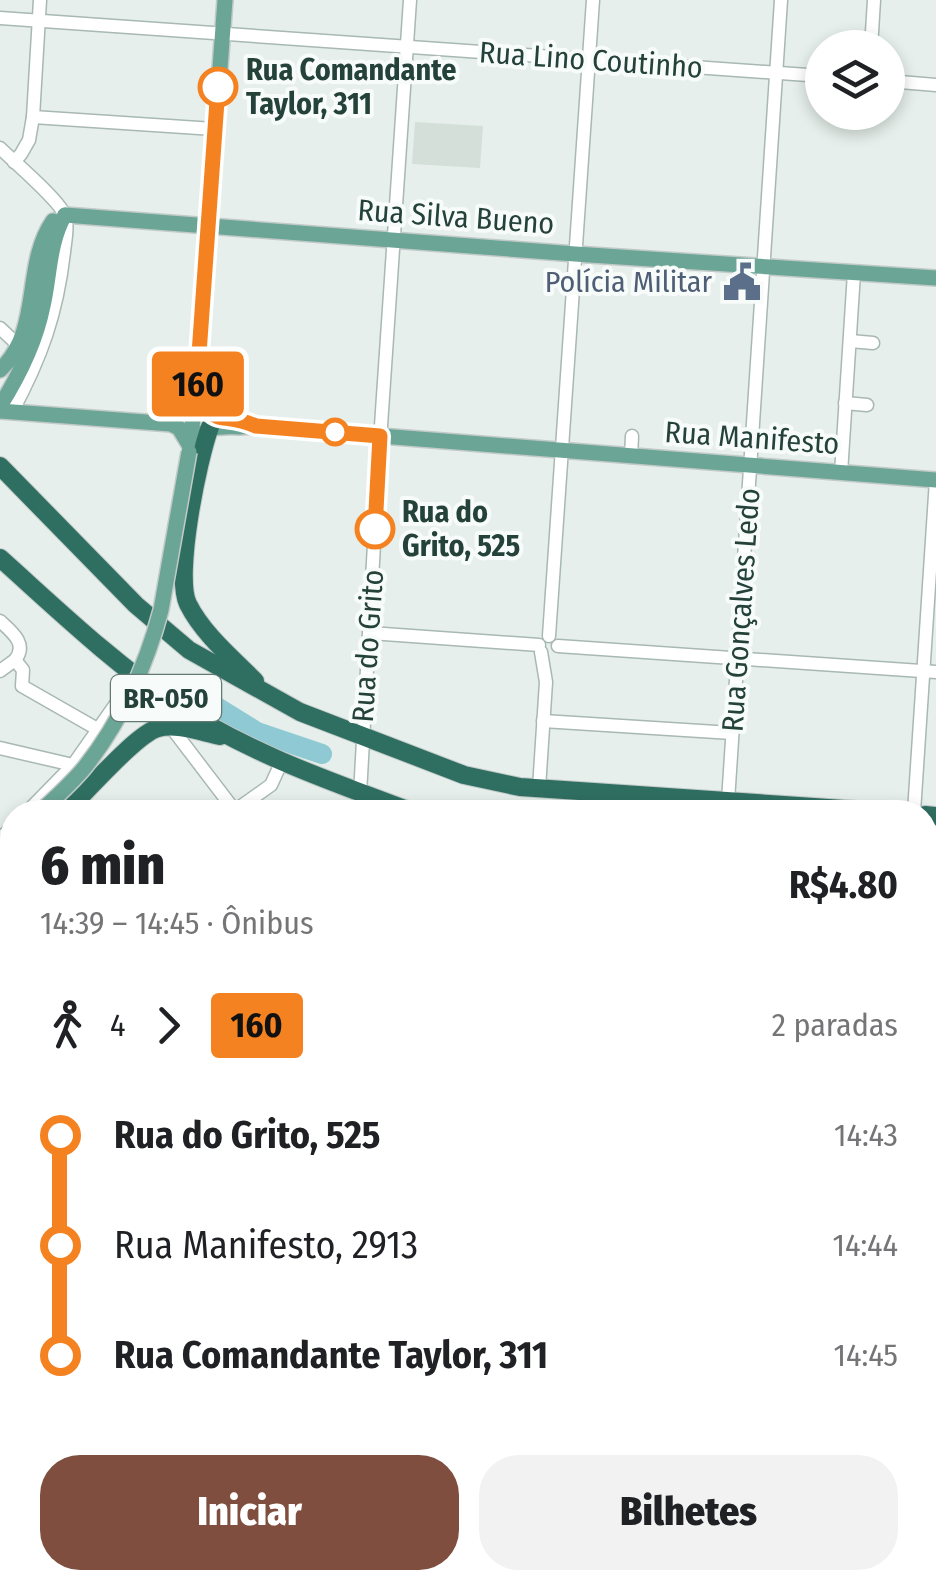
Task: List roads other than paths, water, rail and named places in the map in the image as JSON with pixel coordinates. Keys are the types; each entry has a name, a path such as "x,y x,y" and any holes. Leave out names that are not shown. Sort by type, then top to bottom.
{"highway":[{"path":"210,428 198,466 183,568 184,592 193,613 216,641 273,699"},
{"name":"BR-050","path":"0,466 136,605 190,650 273,699 363,743 504,784 701,800"},
{"name":"BR-050","path":"0,558 94,642 168,700 282,761 360,783 390,800"},
{"path":"77,800 155,728 172,727 236,739"}],"main road":[{"path":"52,800 82,770 130,696 161,610 190,449 225,0"},
{"path":"65,215 54,239 42,311 4,410 171,424 178,428 190,449"},
{"path":"0,370 12,357 28,316 42,240 54,218 65,215"},
{"name":"Rua Silva Bueno","path":"65,215 936,278"},
{"path":"197,382 210,413 256,426"},
{"path":"190,449 197,437 210,428 256,426 380,436"},
{"name":"Rua Manifesto","path":"380,436 936,480"}],"street":[{"path":"14,162 29,140 33,117 40,0"},
{"name":"Rua do Grito","path":"359,800 410,0"},
{"path":"539,788 594,0"},
{"name":"Rua Gonçalves Ledo","path":"728,800 781,0"},
{"path":"872,30 874,0"},
{"name":"Rua Lino Coutinho","path":"0,18 805,75"},
{"path":"905,82 936,85"},
{"path":"33,117 214,130"},
{"path":"0,148 65,215 66,223 52,324 34,373 4,410"},
{"path":"841,473 854,273"},
{"path":"0,328 18,345"},
{"path":"850,341 872,342"},
{"path":"846,403 867,404"},
{"path":"631,456 632,436"},
{"path":"915,800 929,672 936,480"},
{"path":"0,621 21,646 16,660 0,671"},
{"path":"370,634 929,672"},
{"path":"16,660 23,670 22,686 99,730"},
{"path":"39,800 73,765 120,698 140,694 168,700"},
{"path":"543,720 732,733"},
{"path":"172,727 225,800"},
{"path":"0,748 73,765"},
{"path":"250,800 271,785 282,761"}],"waterway":[{"path":"199,696 257,732 322,754"}],"place":[{"name":"Rua Comandante Taylor, 311","path":"218,87"},
{"name":"Polícia Militar","path":"742,282"},
{"name":"Rua do Grito, 525","path":"375,529"}]}
